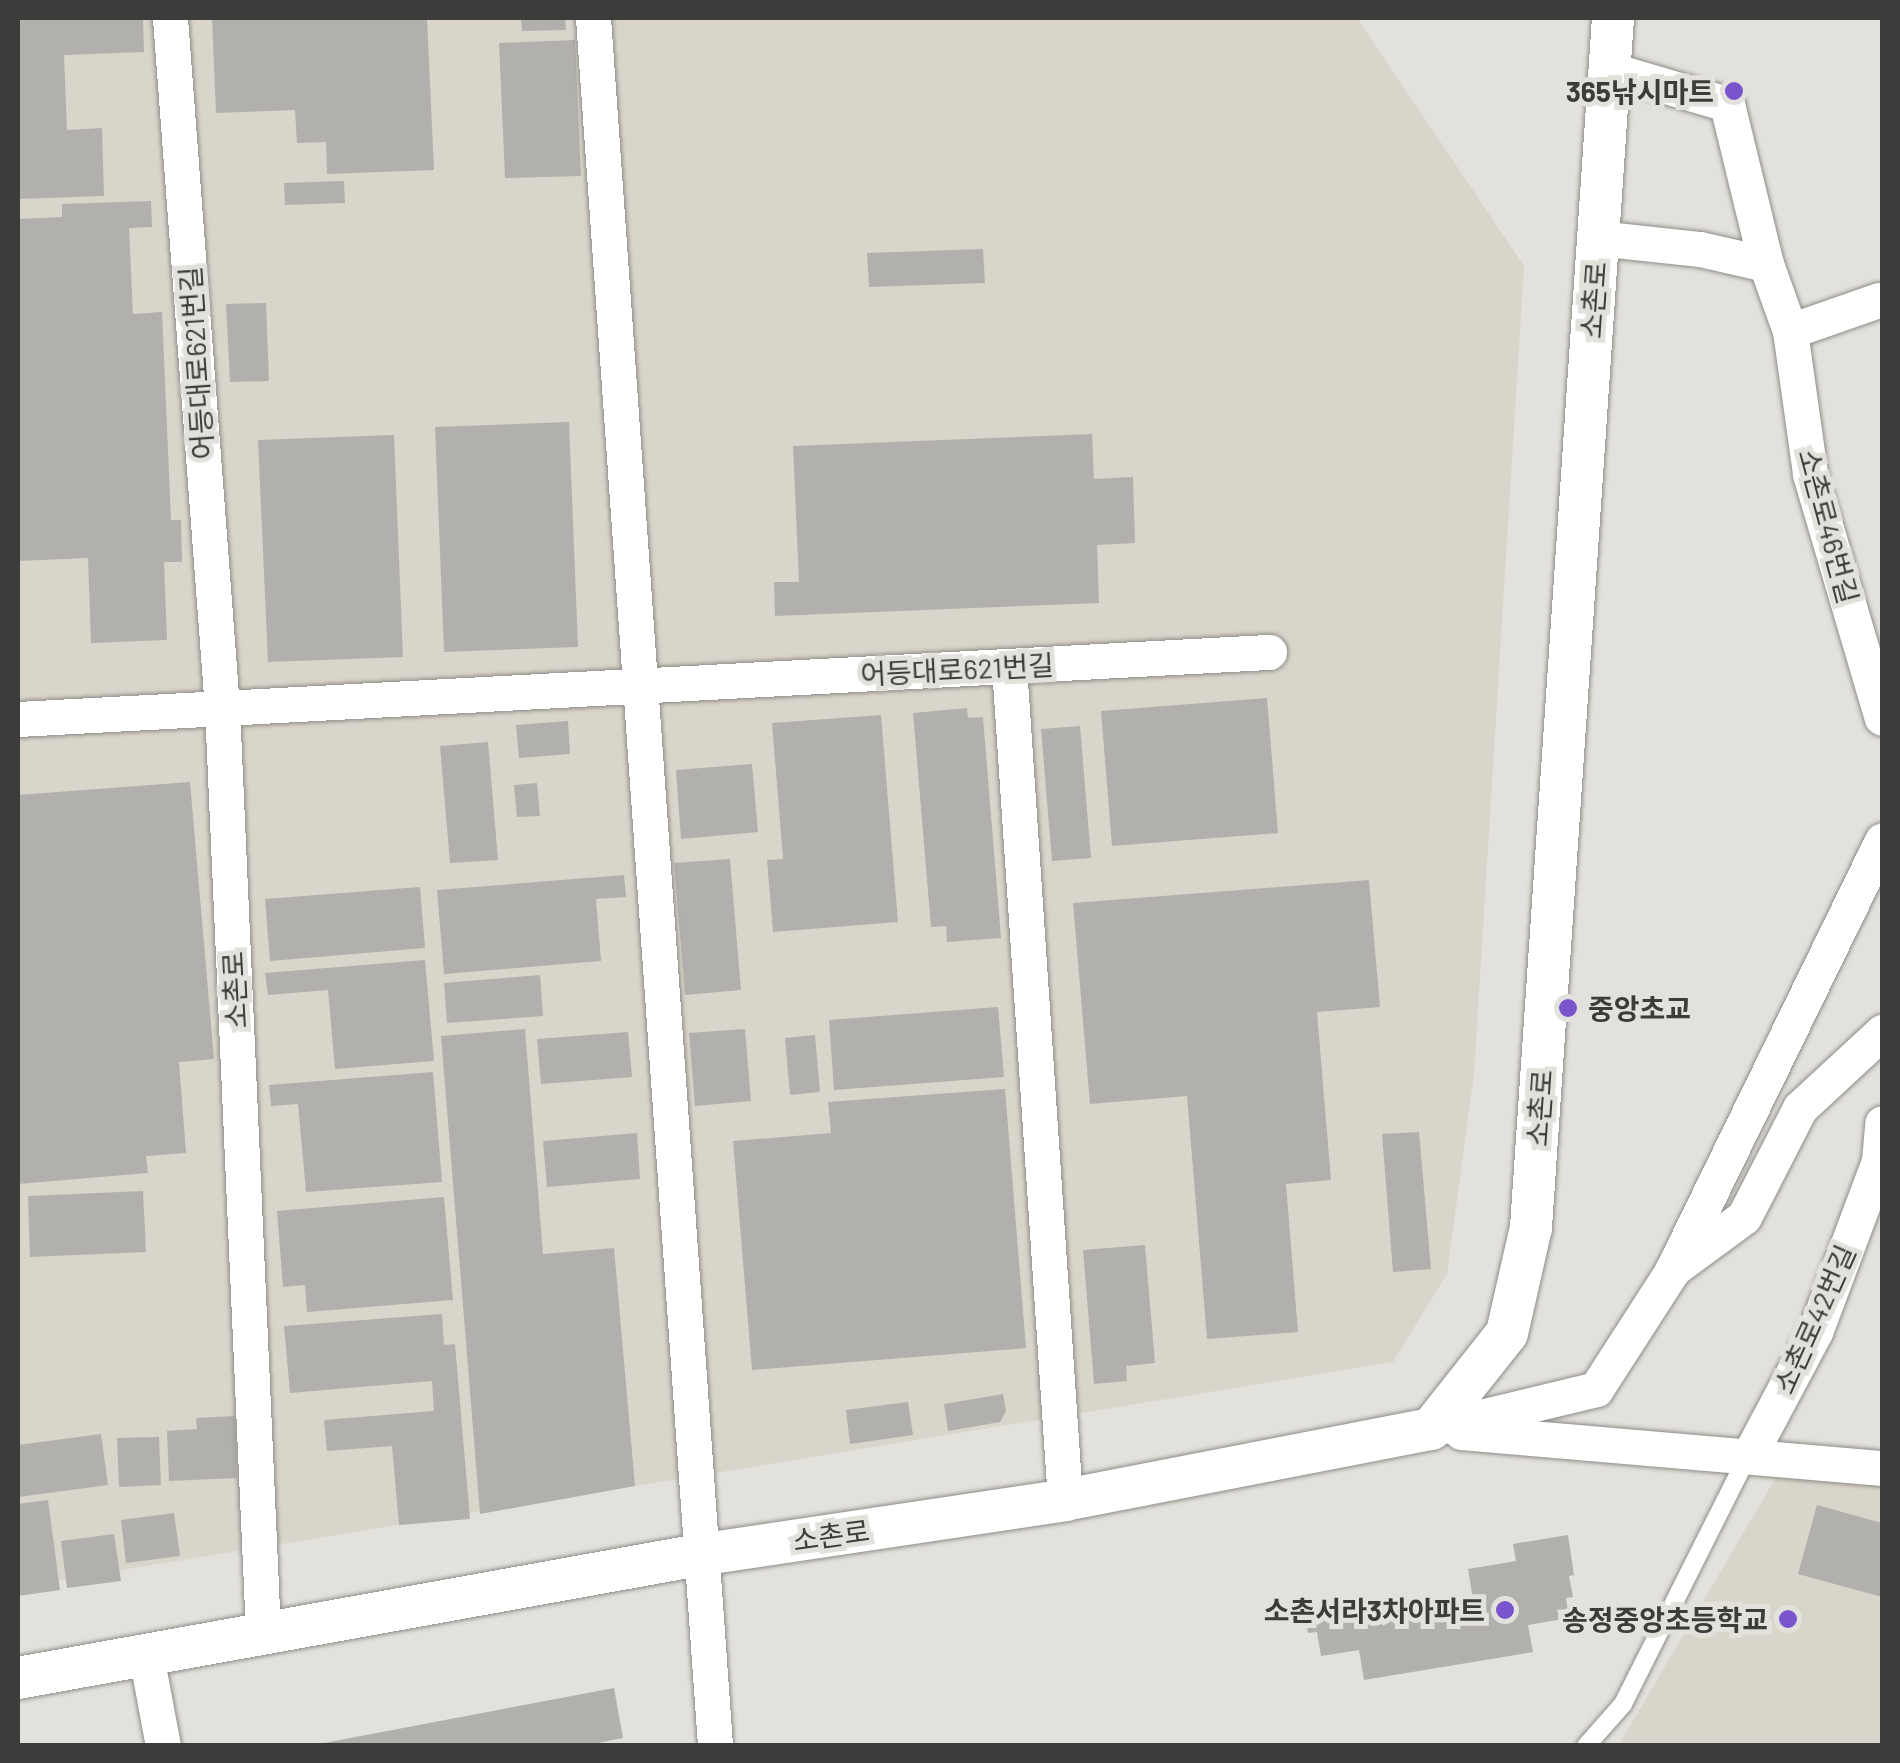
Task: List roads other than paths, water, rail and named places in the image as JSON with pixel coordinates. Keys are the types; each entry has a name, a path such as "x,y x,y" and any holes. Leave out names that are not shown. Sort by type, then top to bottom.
{"street":[{"name":"어등대로621번길","path":"170,18 222,708"},
{"path":"593,18 644,687 699,1555 715,1746"},
{"name":"소촌로","path":"18,1678 699,1555 1065,1500 1430,1429 1507,1333 1530,1227 1613,18"},
{"name":"소촌로46번길","path":"1608,69 1727,104 1766,264 1790,332 1810,474 1882,718"},
{"path":"1597,238 1700,249 1766,264"},
{"path":"1790,332 1881,298"},
{"name":"어등대로621번길","path":"18,719 1268,652"},
{"path":"1009,666 1065,1500"},
{"name":"소촌로","path":"222,708 263,1632"},
{"path":"1430,1429 1596,1389 1672,1271 1882,842"},
{"path":"1672,1271 1744,1218 1800,1108 1882,1032"},
{"name":"소촌로42번길","path":"1750,1454 1815,1332 1879,1162 1882,1123"},
{"path":"1430,1429 1882,1468"},
{"path":"146,1655 163,1746"}],"lane":[{"path":"1586,1746 1624,1704 1750,1454"}],"place":[{"name":"365낚시마트","path":"1734,91"},
{"name":"중앙초교","path":"1568,1008"},
{"name":"소촌서라3차아파트","path":"1505,1610"},
{"name":"송정중앙초등학교","path":"1788,1619"}]}
